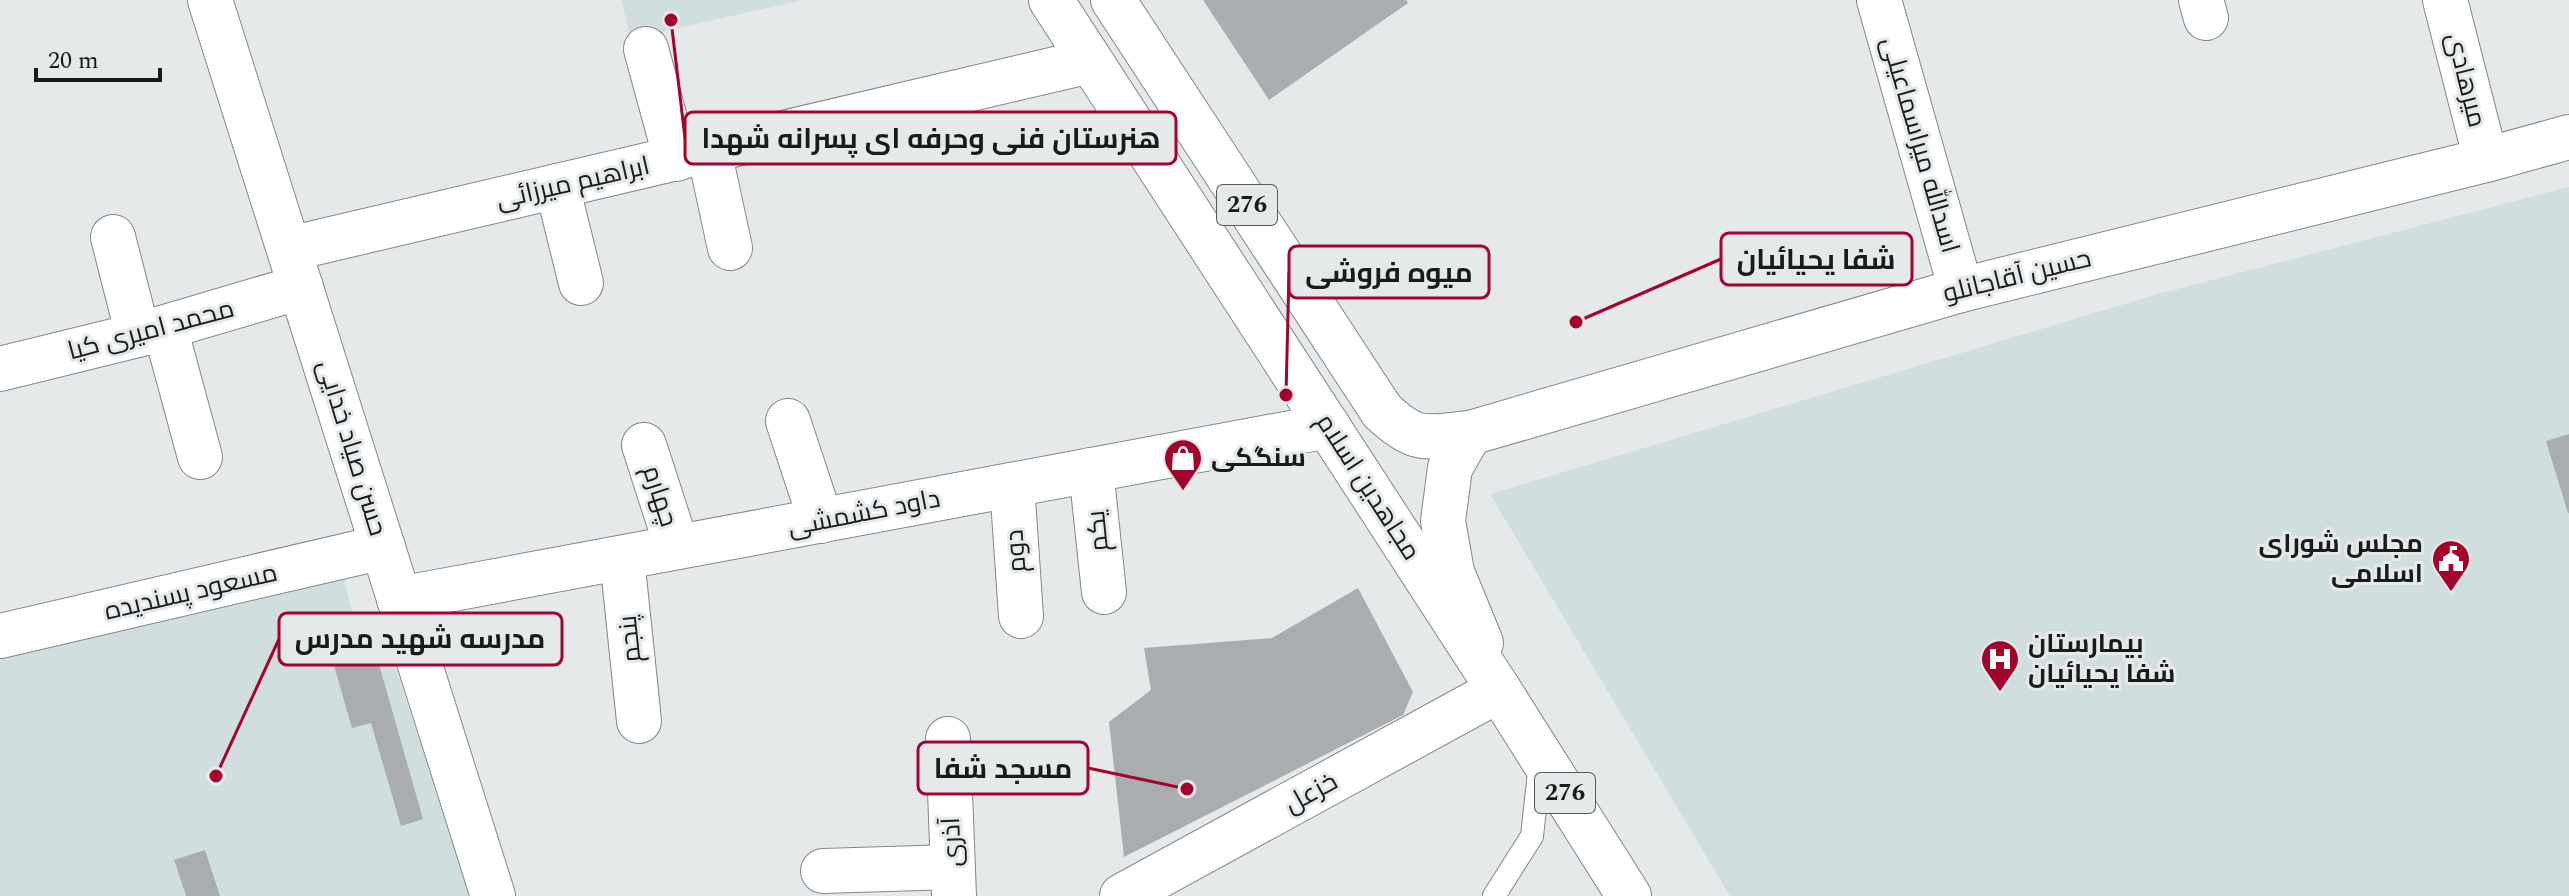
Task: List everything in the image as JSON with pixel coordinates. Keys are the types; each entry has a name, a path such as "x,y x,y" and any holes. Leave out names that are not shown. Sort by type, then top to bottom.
{"street":[{"name":"حسن صیاد خدایی","path":"210,0 493,896"},
{"name":"مجاهدین اسلام","path":"1051,0 1541,754 1629,896"},
{"name":"مجاهدین اسلام","path":"1113,0 1382,411"},
{"name":"اسدالله میراسماعیلی","path":"1879,0 1961,290"},
{"name":"میرهادی","path":"2445,0 2486,160"},
{"path":"646,49 730,248"},
{"name":"ابراهیم میرزائی","path":"295,268 557,186 1090,61"},
{"name":"حسین آقاجانلو","path":"1382,411 1401,429 1422,438 1470,433 1961,290 2569,137"},
{"path":"557,186 581,283"},
{"path":"113,237 200,457"},
{"name":"محمد امیری کیا","path":"0,369 152,332 295,268"},
{"path":"788,421 821,521"},
{"name":"داود کشمشی","path":"399,599 1328,426"},
{"path":"1470,433 1450,468 1443,521 1452,572 1499,690"},
{"name":"چهارم","path":"644,445 677,547"},
{"name":"یکم","path":"1091,470 1104,592"},
{"name":"دوم","path":"1012,485 1021,616"},
{"name":"مسعود پسندیده","path":"0,636 383,547"},
{"name":"پنجم","path":"622,558 639,721"},
{"name":"خزعل","path":"1122,896 1499,690"},
{"name":"آذری","path":"948,739 953,881"},
{"path":"823,871 953,881"}],"lane":[{"path":"1494,896 1532,836 1541,754"}],"shaded area":[{"path":"622,0 802,0 630,39"},
{"name":"بیمارستان شفا یحیائیان","path":"2569,187 2569,896 1730,896 1490,494 2158,294"},
{"path":"341,567 361,648 387,641 470,896 0,896 0,657"}],"building":[{"path":"1203,0 1406,0 1408,3 1269,100"},
{"path":"2569,434 2569,513 2568,513 2546,441"},
{"path":"1358,588 1413,692 1403,715 1124,857 1109,722 1151,690 1144,648 1272,638"},
{"path":"375,650 423,819 401,826 371,723 352,728 333,662"},
{"path":"205,850 220,896 186,896 174,860"}],"place":[{"name":"هنرستان فنی وحرفه ای پسرانه شهدا","path":"671,20"},
{"name":"شفا یحیائیان","path":"1576,322"},
{"name":"میوه فروشی","path":"1286,395"},
{"name":"سنگکی","path":"1183,492"},
{"name":"مجلس شورای اسلامی","path":"2451,593"},
{"name":"بیمارستان شفا یحیائیان","path":"2000,693"},
{"name":"مدرسه شهید مدرس","path":"216,776"},
{"name":"مسجد شفا","path":"1187,789"}]}
